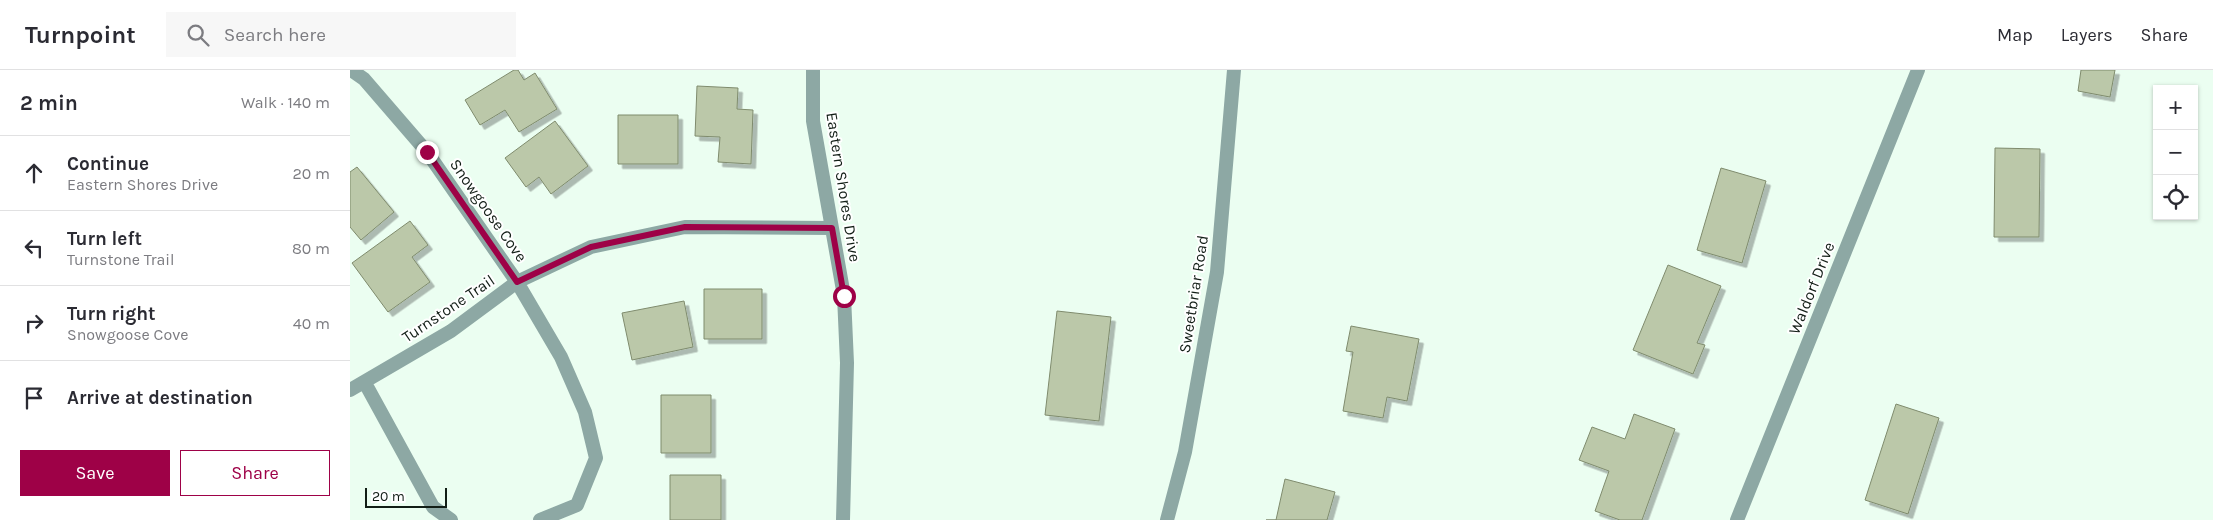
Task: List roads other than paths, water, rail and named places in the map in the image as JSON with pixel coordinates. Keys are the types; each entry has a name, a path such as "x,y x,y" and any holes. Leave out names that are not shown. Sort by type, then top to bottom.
{"street":[{"name":"Snowgoose Cove","path":"351,70 364,79 427,152 517,282 561,357 585,412 596,458 577,505 540,520"},
{"name":"Eastern Shores Drive","path":"813,70 813,121 844,296 847,363 843,520"},
{"name":"Sweetbriar Road","path":"1167,520 1184,452 1217,272 1234,70"},
{"name":"Waldorf Drive","path":"1737,520 1918,70"},
{"name":"Turnstone Trail","path":"350,390 365,383 451,331 517,282 591,247 685,227 832,228"},
{"path":"365,383 433,506 451,520"}]}
